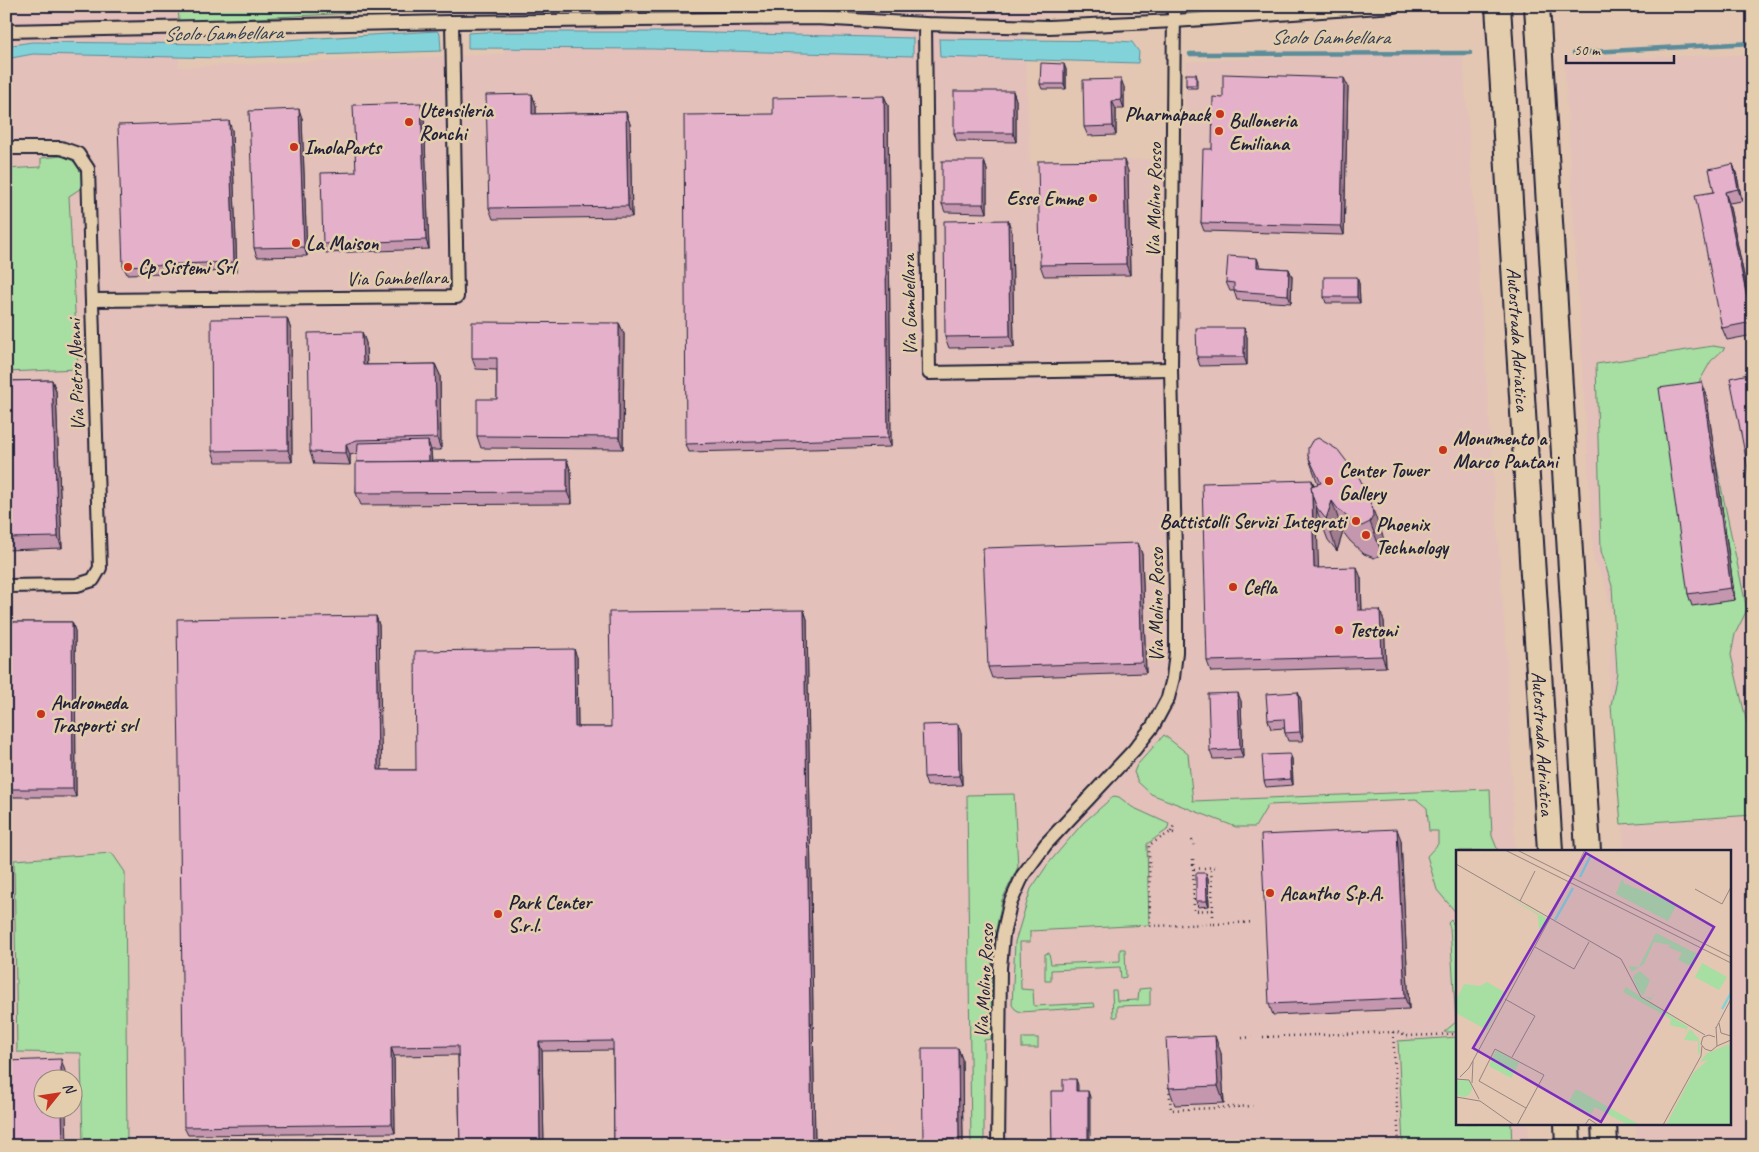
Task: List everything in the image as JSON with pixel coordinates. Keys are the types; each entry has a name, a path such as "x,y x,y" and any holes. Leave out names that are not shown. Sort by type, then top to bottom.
{"highway":[{"name":"Autostrada Adriatica","path":"1498,6 1550,850"},
{"name":"Autostrada Adriatica","path":"1537,6 1588,850"},
{"path":"1567,1124 1568,1146"},
{"path":"1604,1124 1605,1146"}],"street":[{"name":"Via Molino Rosso","path":"998,1146 1000,968 1003,935 1010,904 1023,875 1046,844 1134,750 1153,726 1168,698 1173,678 1176,652 1171,369 1174,6"},
{"path":"6,31 452,22 816,18 925,24 1049,27 1174,21 1394,6"},
{"name":"Via Gambellara","path":"92,300 458,297 452,22"},
{"name":"Via Gambellara","path":"925,24 929,373 1171,369"},
{"name":"Via Pietro Nenni","path":"6,148 61,148 78,154 88,169 100,568 93,580 77,585 6,586"}],"path":[{"path":"1174,825 1172,832 1149,845 1150,926 1253,922"},
{"path":"1192,840 1194,845"},
{"path":"1193,859 1194,911 1213,910"},
{"path":"1193,869 1213,868 1213,924"},
{"path":"1393,1032 1399,1146"},
{"path":"1263,1037 1393,1032 1406,1036 1456,1034"},
{"path":"1242,1038 1252,1037"},
{"path":"1169,1083 1171,1110 1253,1106"}],"shaded area":[{"path":"6,6 177,6 179,67 504,54 503,6 1119,6 1024,19 1030,163 1183,158 1186,62 1350,54 1463,57 1507,662 1515,850 1456,850 1456,1124 1528,1124 1529,1146 6,1146"},
{"path":"1753,55 1753,1146 1637,1146 1636,1124 1732,1124 1732,850 1624,850 1623,822 1608,693 1613,621 1605,582 1594,561 1564,58"}],"green space":[{"path":"178,6 488,6 179,22"},
{"path":"63,156 79,164 86,185 69,196 78,369 6,372 6,169 41,167 41,158"},
{"path":"1713,346 1725,348 1711,361 1699,382 1747,610 1735,634 1731,655 1753,749 1753,815 1621,824 1611,706 1617,672 1612,586 1601,551 1596,364"},
{"path":"1164,735 1188,754 1193,801 1490,789 1492,836 1498,850 1456,850 1456,913 1437,890 1427,856 1438,844 1438,831 1429,831 1427,808 1416,799 1268,805 1255,827 1236,827 1151,794 1138,782 1134,772 1137,765"},
{"path":"1014,794 1018,867 1002,900 992,950 991,1039 984,1040 984,1146 971,1146 967,795"},
{"path":"1114,796 1119,797 1132,807 1169,824 1167,830 1147,844 1149,925 1030,931 1030,942 1020,942 1021,989 1033,990 1034,1006 1094,1003 1095,1007 1020,1012 1012,1005 1015,942 1031,889 1048,864 1083,823"},
{"path":"112,853 125,872 127,1146 83,1146 81,1053 17,1052 14,860"},
{"path":"1451,920 1456,929 1456,1022 1450,928 1448,923"},
{"path":"1120,949 1125,949 1126,977 1121,978 1120,967 1051,970 1051,981 1045,981 1045,954 1049,953 1051,964 1120,961"},
{"path":"1150,988 1150,1005 1117,1006 1117,1017 1113,1017 1112,990 1116,990 1117,1001 1138,1000 1139,989"},
{"path":"1456,1022 1456,1032 1444,1032"},
{"path":"1456,1037 1456,1124 1511,1124 1512,1146 1403,1146 1398,1041"},
{"path":"1022,1038 1038,1038 1038,1048 1022,1048"}],"water":[{"path":"437,31 440,34 441,51 225,58 33,54 6,59 6,46 32,42 219,44"},
{"path":"672,32 913,38 913,56 653,49 468,48 468,33"},
{"path":"939,39 1132,42 1139,52 1138,63 940,57"}],"building":[{"path":"1041,63 1064,64 1064,84 1040,84"},
{"path":"1186,74 1196,74 1196,85 1186,85"},
{"path":"1223,74 1344,78 1341,226 1201,223 1203,149 1212,149 1213,97 1223,98"},
{"path":"1121,79 1121,100 1112,101 1113,126 1084,127 1083,80"},
{"path":"954,91 1013,91 1013,133 954,133"},
{"path":"532,94 532,114 626,112 628,206 489,208 486,95"},
{"path":"884,96 888,438 686,444 684,115 773,114 773,98"},
{"path":"421,103 426,240 323,244 321,173 356,172 353,105"},
{"path":"299,109 304,247 254,248 249,111"},
{"path":"229,121 234,262 123,266 118,125"},
{"path":"1124,160 1126,264 1040,265 1038,161"},
{"path":"942,161 984,161 984,204 942,204"},
{"path":"1733,164 1738,189 1725,192 1752,322 1722,328 1695,195 1714,192 1709,169"},
{"path":"1008,220 1010,336 945,337 944,221"},
{"path":"1228,256 1257,258 1257,267 1289,269 1288,295 1234,291 1234,283 1226,282"},
{"path":"1324,277 1357,277 1357,297 1324,297"},
{"path":"287,318 288,450 212,451 211,319"},
{"path":"472,322 619,323 619,437 477,436 477,399 497,399 497,358 472,358"},
{"path":"1196,328 1244,328 1244,357 1197,357"},
{"path":"362,332 363,365 435,364 437,438 357,440 346,444 346,453 310,452 308,333"},
{"path":"1753,373 1753,494 1730,378"},
{"path":"52,380 58,537 6,538 6,381"},
{"path":"1702,382 1731,588 1688,594 1659,388"},
{"path":"1318,438 1338,450 1360,479 1372,507 1373,516 1370,522 1362,526 1353,522 1332,501 1326,519 1317,508 1311,486 1321,483 1308,456 1308,448 1312,441"},
{"path":"428,441 429,461 357,462 358,443"},
{"path":"567,460 567,492 356,493 356,462"},
{"path":"1312,480 1314,568 1357,567 1358,610 1380,610 1382,656 1207,661 1202,483"},
{"path":"1138,543 1142,662 988,667 983,548"},
{"name":"Park Center S.r.l.","path":"804,610 812,1146 614,1146 613,1041 539,1042 540,1146 460,1146 458,1046 391,1047 392,1124 184,1127 177,619 376,616 378,770 416,770 415,651 574,649 575,727 611,727 609,612"},
{"name":"Andromeda Trasporti srl","path":"6,622 72,622 73,789 6,789"},
{"path":"1298,692 1300,732 1285,733 1284,719 1268,720 1266,694"},
{"path":"1238,693 1240,749 1210,751 1208,694"},
{"path":"958,724 959,776 924,777 922,725"},
{"path":"1290,754 1291,779 1264,781 1262,755"},
{"path":"1748,823 1753,823 1753,890"},
{"path":"1397,829 1405,998 1269,1004 1261,835"},
{"path":"1196,873 1206,873 1207,901 1196,901"},
{"path":"1215,1036 1218,1086 1169,1088 1166,1038"},
{"path":"922,1048 958,1048 959,1140 923,1140"},
{"path":"61,1059 61,1070 32,1070 32,1120 62,1120 63,1146 6,1146 6,1061"},
{"path":"1063,1079 1076,1079 1076,1091 1088,1091 1088,1146 1052,1146 1051,1091 1063,1091"}],"waterway":[{"name":"Scolo Gambellara","path":"1574,53 1753,43"},
{"name":"Scolo Gambellara","path":"1190,54 1470,53"}],"place":[{"name":"Pharmapack","path":"1220,114"},
{"name":"Utensileria Ronchi","path":"409,122"},
{"name":"Bulloneria Emiliana","path":"1219,131"},
{"name":"ImolaParts","path":"294,147"},
{"name":"Esse Emme","path":"1093,198"},
{"name":"La Maison","path":"296,243"},
{"name":"Cp Sistemi Srl","path":"128,267"},
{"name":"Monumento a Marco Pantani","path":"1443,450"},
{"name":"Center Tower Gallery","path":"1329,481"},
{"name":"Battistolli Servizi Integrati","path":"1356,521"},
{"name":"Phoenix Technology","path":"1366,535"},
{"name":"Cefla","path":"1233,587"},
{"name":"Testoni","path":"1339,630"},
{"name":"Andromeda Trasporti srl","path":"41,714"},
{"name":"Acantho S.p.A.","path":"1270,893"},
{"name":"Park Center S.r.l.","path":"498,914"}]}
